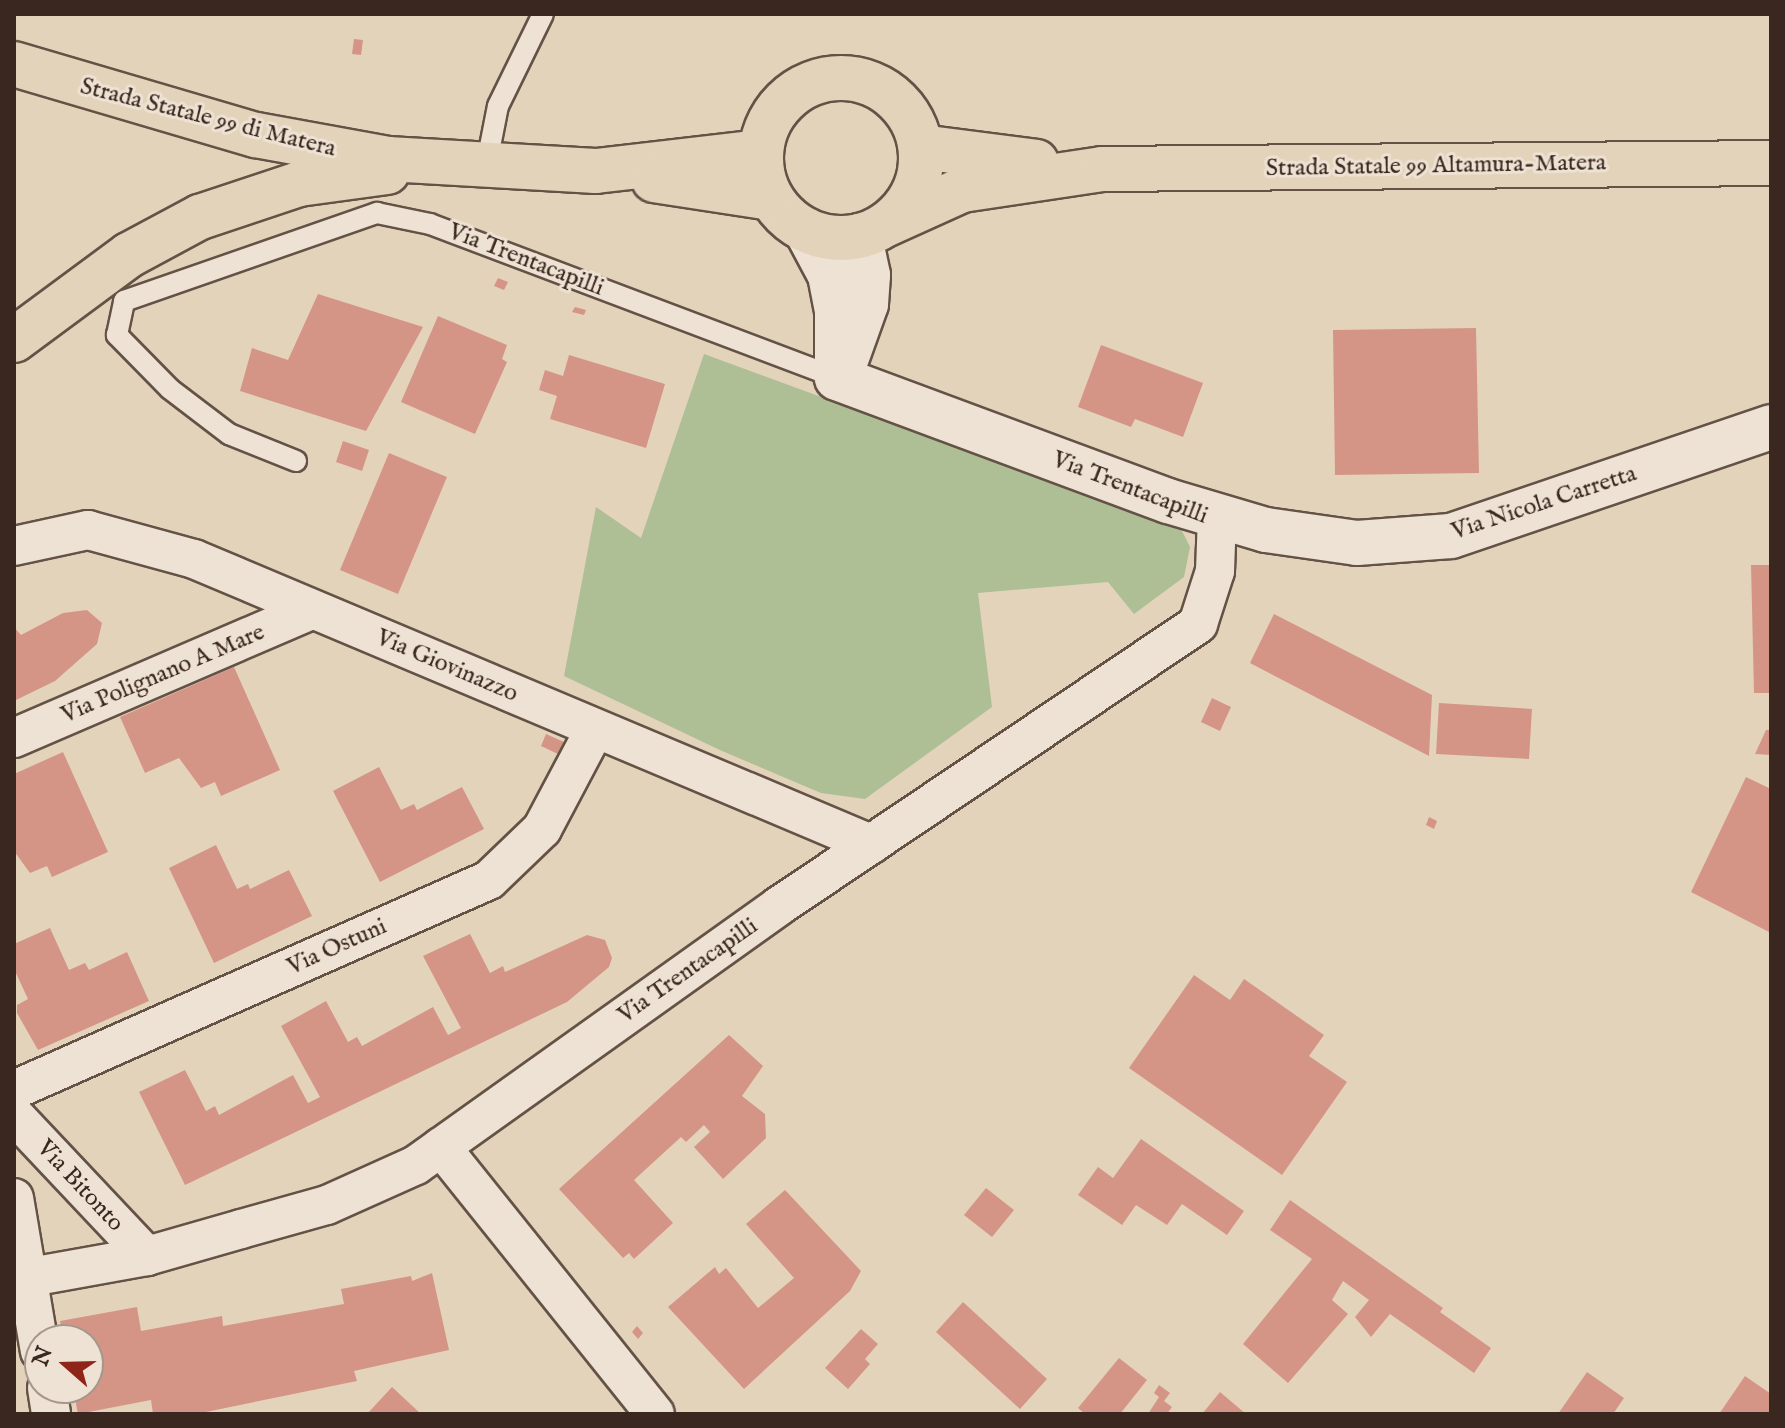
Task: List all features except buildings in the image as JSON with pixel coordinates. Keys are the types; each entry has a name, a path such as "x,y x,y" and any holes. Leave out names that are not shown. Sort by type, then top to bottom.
{"main road":[{"name":"Strada Statale 99 di Matera","path":"14,64 256,135 432,164 596,171 771,198"},
{"path":"826,79 864,82 898,100 913,122 921,147 914,190 873,230 823,236 806,230 771,198 761,152 767,127 781,105 801,88 826,79"},
{"name":"Strada Statale 99 Altamura-Matera","path":"921,147 1102,169 1771,163"},
{"name":"Strada Statale 99 di Matera","path":"596,171 761,152"},
{"path":"14,340 129,255 200,217 299,184 432,164"},
{"name":"Strada Statale 99 Altamura-Matera","path":"873,230 962,190 1102,169"}],"street":[{"path":"806,230 830,275 837,312 837,378"},
{"path":"837,378 866,304 873,230"},
{"name":"Via Trentacapilli","path":"20,1278 147,1256 327,1205 416,1165 871,844 1198,624 1215,571 1217,516 837,378"},
{"name":"Via Nicola Carretta","path":"1217,516 1266,530 1357,543 1451,536 1771,427"},
{"name":"Via Giovinazzo","path":"14,546 88,530 194,559 871,844"},
{"name":"Via Polignano A Mare","path":"14,738 311,610"},
{"name":"Via Ostuni","path":"14,1090 489,880 542,829 595,729"},
{"name":"Via Bitonto","path":"14,1115 147,1256"},
{"path":"441,1147 655,1414"},
{"path":"14,1198 20,1278 33,1324"}],"lane":[{"path":"486,167 498,106 543,14"},
{"name":"Via Trentacapilli","path":"296,461 229,434 170,389 117,335 124,301 377,213 430,224 837,378"}],"green space":[{"path":"704,354 1181,529 1190,547 1184,577 1134,614 1108,582 978,593 992,707 865,799 821,793 722,751 564,676 596,507 641,538"}]}
